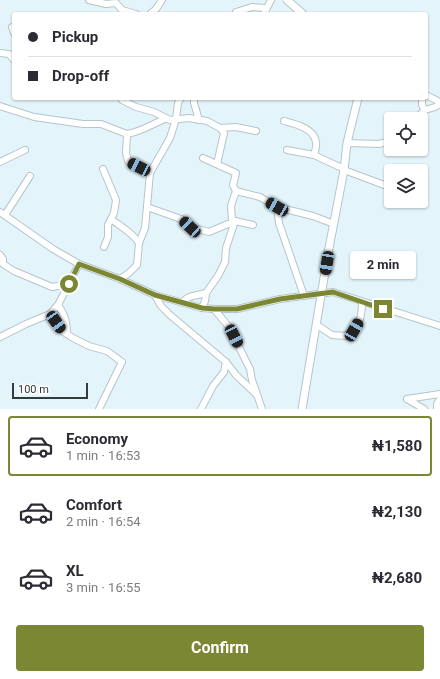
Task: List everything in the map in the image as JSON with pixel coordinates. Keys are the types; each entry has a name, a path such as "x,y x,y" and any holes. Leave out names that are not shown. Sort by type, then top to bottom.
{"street":[{"path":"90,0 106,4 116,3 122,10 129,12"},
{"path":"152,12 162,0"},
{"path":"236,12 252,7 265,11 271,0"},
{"path":"287,0 301,12"},
{"path":"0,53 9,54 12,58"},
{"path":"422,100 422,105 425,110 435,107 440,103 428,96"},
{"path":"122,100 136,107 154,112 170,120 189,118 207,121 220,128 224,133 217,164"},
{"path":"120,279 137,265 139,243 145,228 150,173 170,138 180,100"},
{"path":"194,100 199,120"},
{"path":"302,409 344,170 347,143 358,100"},
{"path":"0,106 34,117 83,124 101,124 127,134 138,132 165,118"},
{"path":"284,121 300,125 311,132 316,142 314,155"},
{"path":"220,128 236,127 256,131"},
{"path":"127,134 126,152 128,161 150,173"},
{"path":"347,143 384,143"},
{"path":"0,162 25,150"},
{"path":"287,150 314,155 344,170 384,185"},
{"path":"202,158 236,173 233,185 236,191 231,206 232,221 234,223 226,248 225,262 218,276 206,293 202,308"},
{"path":"103,169 116,200 114,213 108,225 108,237 104,247"},
{"path":"30,176 2,213 53,249 79,264 120,279 155,295 202,308 237,309 280,299 337,293 440,326"},
{"path":"236,191 260,197 277,207 312,216 334,224"},
{"path":"147,207 181,219 190,227 209,232 234,223 253,225"},
{"path":"277,207 279,223 304,296"},
{"path":"111,219 127,231 139,243"},
{"path":"0,255 3,259 3,264 52,287 69,284"},
{"path":"50,314 58,305 79,264"},
{"path":"182,302 189,297 206,293"},
{"path":"155,295 161,306 170,315 226,362 236,375 256,394"},
{"path":"317,325 332,335 346,336 354,330 362,316 362,302"},
{"path":"58,305 67,322 67,334"},
{"path":"214,309 229,327 250,369 256,394 262,409"},
{"path":"0,337 50,314 64,314"},
{"path":"50,314 61,330 89,346 107,351 122,362 99,409"},
{"path":"201,409 213,386 224,372 226,362"},
{"path":"424,409 407,399 440,394"},
{"path":"437,409 437,404 440,399"}],"route":[{"path":"69,284 79,264 120,279 155,295 202,308 237,309 280,299 333,292 383,309"}]}
